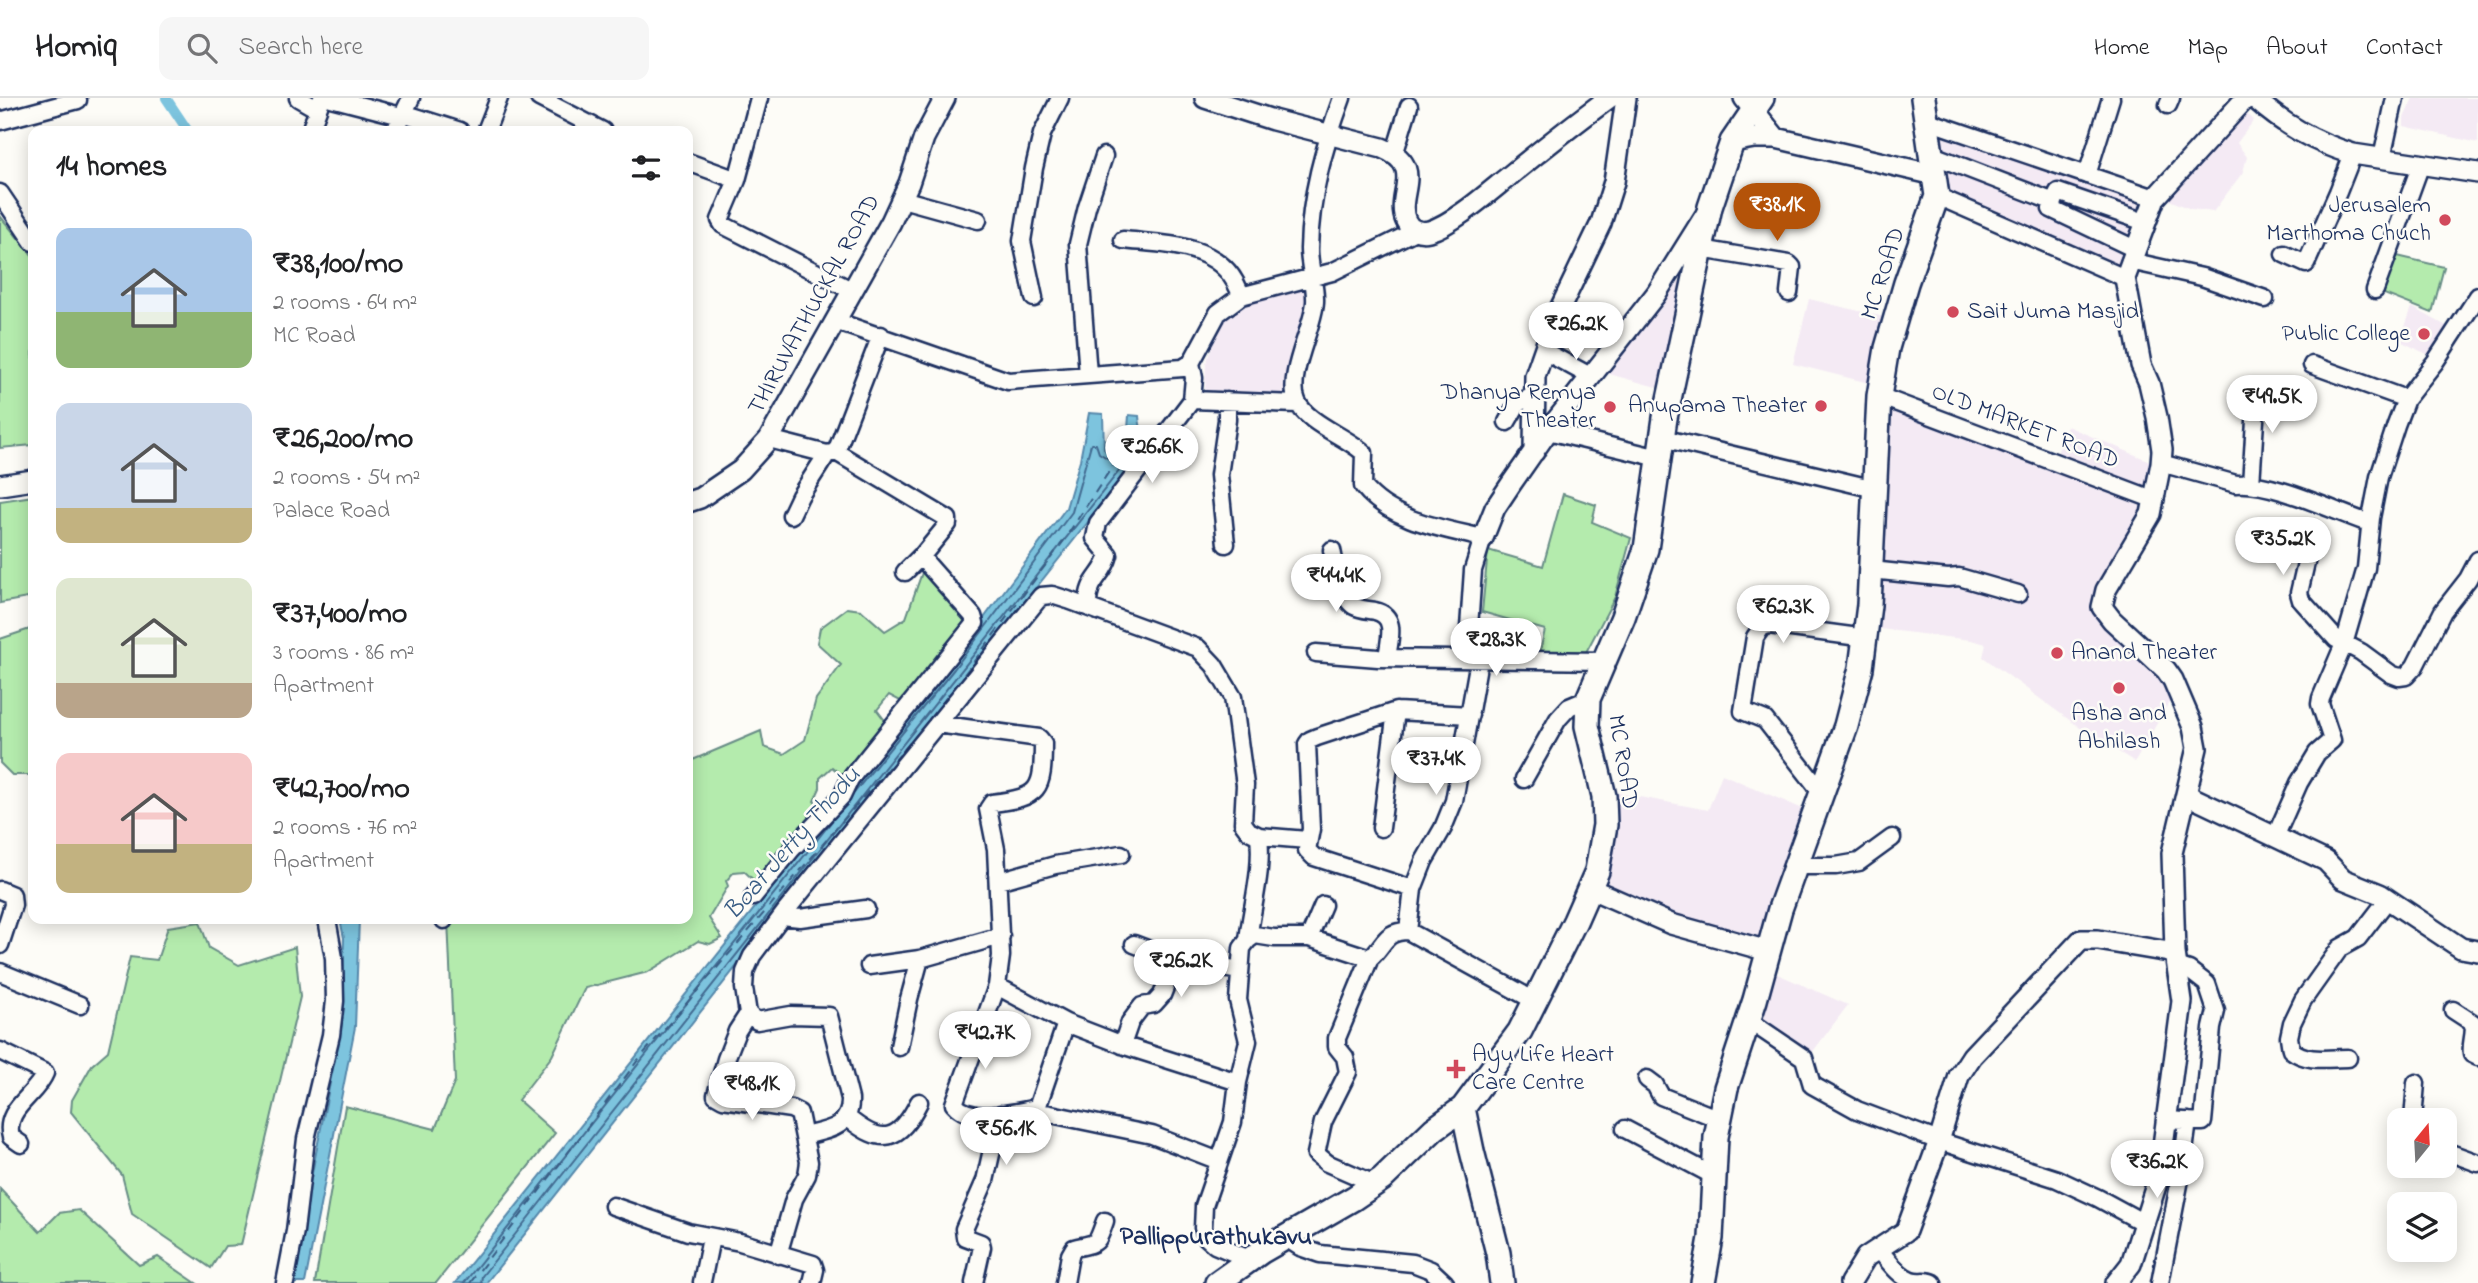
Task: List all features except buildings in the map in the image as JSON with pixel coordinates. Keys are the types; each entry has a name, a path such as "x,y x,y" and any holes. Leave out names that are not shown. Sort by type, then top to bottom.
{"highway":[{"name":"MC ROAD","path":"1217,1283 1245,1268 1286,1238 1375,1184 1434,1129 1464,1108 1511,1045 1597,871 1606,811 1587,726 1588,699 1623,617 1646,549 1670,392 1710,207 1732,142 1753,102"},
{"name":"MC ROAD","path":"1703,1283 1712,1238 1719,1119 1768,951 1795,866 1846,726 1861,668 1871,570 1879,396 1887,348 1934,175 1924,109"},
{"path":"1464,1108 1498,1253 1502,1283"},
{"path":"1434,1129 1450,1131 1464,1140 1472,1151"}],"main road":[{"name":"THIRUVATHUCKAL ROAD","path":"693,500 741,470 769,439 882,239 902,199 924,138 946,98"},
{"path":"1205,98 1273,120 1382,148 1394,155 1406,170 1406,222 1415,231 1429,231 1473,205 1609,98"},
{"path":"1534,452 1535,376 1555,319 1608,203 1614,182 1626,98"},
{"path":"2116,1283 2131,1264 2159,1176 2182,1001 2176,960 2172,853 2197,748 2193,727 2173,680 2102,607 2106,590 2146,524 2155,500 2161,463 2162,450 2157,417 2149,383 2141,365 2130,263 2155,198 2246,98"},
{"path":"2254,98 2298,132 2353,154 2478,173"},
{"path":"1753,102 1776,138"},
{"path":"1732,142 1776,138 1934,175"},
{"path":"1482,538 1495,508 1548,431 1656,294 1710,207"},
{"path":"0,485 28,481"},
{"path":"2187,795 2326,861 2343,879 2388,899 2461,948 2478,951"},
{"path":"1589,888 1671,924 1768,951"},
{"path":"1850,1283 1866,1258 1906,1231 1939,1141 1959,1076 1972,1056 2081,940 2098,940 2176,960"}],"street":[{"path":"298,98 320,104 312,126"},
{"path":"331,98 400,120 433,126"},
{"path":"400,120 411,98"},
{"path":"488,126 499,98"},
{"path":"539,98 564,105 596,126"},
{"path":"759,98 737,180 720,220 723,225 851,290"},
{"path":"1034,298 1022,241 1042,134 1060,98"},
{"path":"1342,98 1313,193 1309,251 1315,302 1294,390 1298,404 1364,453 1363,486 1370,495 1391,510 1418,522 1482,538 1473,570 1468,642"},
{"path":"2087,175 2111,98"},
{"path":"2382,158 2395,98"},
{"path":"0,121 78,100"},
{"path":"1394,155 1409,106"},
{"path":"1924,109 2087,175 2155,198"},
{"path":"2284,254 2306,264 2353,154"},
{"path":"1088,374 1078,244 1104,156"},
{"path":"693,164 737,180"},
{"path":"2375,290 2421,164"},
{"path":"1934,175 2054,202"},
{"path":"1934,175 2130,263 2202,277 2265,299"},
{"path":"2130,263 2051,209 2058,192 2146,222"},
{"path":"0,193 28,235"},
{"path":"902,199 978,220"},
{"path":"835,321 1008,381 1183,368 1191,363 1218,313 1241,296 1332,272 1415,231"},
{"path":"1123,240 1193,249 1208,255 1236,280 1241,296"},
{"path":"1701,249 1789,264 1792,267 1789,293"},
{"path":"2276,835 2299,783 2317,753 2332,740 2320,704 2344,644 2369,555 2371,519 2379,477 2406,399 2464,321 2478,296"},
{"path":"2464,321 2478,330"},
{"path":"791,515 795,504 831,453 881,335"},
{"path":"1544,351 1590,376"},
{"path":"1088,607 1087,594 1091,584 1107,564 1109,555 1095,538 1098,523 1192,400 1194,378 1191,363"},
{"path":"2312,365 2406,399"},
{"path":"2248,393 2248,401 2256,405 2251,484"},
{"path":"1507,422 1518,403 1534,396"},
{"name":"OLD MARKET ROAD","path":"1879,396 2155,500"},
{"path":"1192,400 1298,404"},
{"path":"1226,544 1219,475 1227,401"},
{"path":"1548,431 1660,448 1875,489"},
{"path":"769,439 831,453 948,519 948,524 905,572"},
{"path":"2161,463 2236,484 2251,484 2362,521 2371,519"},
{"path":"1332,550 1335,570 1348,600 1354,606 1380,612 1389,619 1391,626 1387,658"},
{"path":"2308,554 2299,593 2301,600 2329,632 2344,644 2399,677 2406,676 2415,666 2438,620 2468,579 2478,560"},
{"path":"753,897 792,849 842,796 850,779 975,623 973,616 920,556"},
{"path":"1871,570 1959,577 2018,594"},
{"path":"778,1255 794,1199 807,1175 809,1162 799,1113 791,1109 723,1099 716,1095 737,1031 748,1014 744,988 745,972 752,956 782,916 1041,596 1052,595 1198,648 1214,665 1233,697 1245,785 1243,823 1249,831 1259,836 1307,840"},
{"path":"1822,793 1765,720 1743,711 1755,637 1762,627 1769,625 1866,638"},
{"path":"1316,653 1387,658 1604,660"},
{"path":"1408,931 1413,890 1424,861 1454,802 1479,660"},
{"path":"1524,779 1558,719 1569,707 1588,699"},
{"path":"1413,890 1314,857 1307,850 1311,829 1307,744 1311,740 1396,711 1470,715"},
{"path":"1381,828 1396,711"},
{"path":"937,724 1039,738 1043,743 1040,785 1032,795 992,803 988,809 996,849 1002,956 997,986 954,1104 962,1111 970,1113 1000,1114 1037,1108"},
{"path":"1248,940 1259,879 1259,836"},
{"path":"1795,866 1836,866 1859,862 1892,838"},
{"path":"998,881 1055,865 1121,853"},
{"path":"0,890 12,895 13,905 0,945"},
{"path":"2348,1058 2312,1059 2300,1056 2291,1050 2289,1037 2292,1023 2303,1000 2340,947 2358,938 2388,899"},
{"path":"1309,938 1323,905"},
{"path":"782,916 800,918 866,909"},
{"path":"285,1283 295,1231 306,1139 321,1081 335,1001 334,958 328,924"},
{"path":"1375,1184 1327,1163 1316,1154 1323,1122 1348,1072 1345,1057 1337,1047 1337,1038 1370,958 1388,936 1397,931 1408,931 1535,1001"},
{"path":"869,966 920,959 1000,936"},
{"path":"1245,1268 1206,1237 1203,1228 1205,1206 1233,1122 1238,1082 1248,1041 1238,1000 1242,947 1255,936 1309,938 1370,958"},
{"path":"1134,944 1176,960 1240,971"},
{"path":"899,1046 920,959"},
{"path":"1122,1045 1130,1022 1142,1006 1154,1004 1162,995 1176,960"},
{"path":"2167,1119 2203,1122 2216,1011 2207,984 2176,960"},
{"path":"0,972 80,1005"},
{"path":"997,986 1066,1023 1122,1045 1238,1082"},
{"path":"2453,1010 2473,1023 2475,1029 2470,1044 2472,1054 2478,1057"},
{"path":"748,1014 757,1021 791,1014 829,1016 850,1100 848,1118"},
{"path":"1748,1020 1804,1058 1812,1085 1857,1110 1939,1141 2057,1180 2144,1223"},
{"path":"1037,1108 1066,1023"},
{"path":"0,1051 45,1073 13,1115 8,1128 11,1138 21,1144"},
{"path":"1647,1079 1661,1096 1719,1119"},
{"path":"2414,1108 2416,1083"},
{"path":"848,1118 875,1137 886,1136 903,1127 919,1102"},
{"path":"1037,1108 1041,1112 1152,1135 1219,1161"},
{"path":"974,1283 982,1247 965,1237 964,1229 985,1181 1000,1114"},
{"path":"804,1136 834,1126 848,1118"},
{"path":"2160,1283 2181,1174 2188,1121"},
{"path":"1625,1129 1714,1176"},
{"path":"2457,1155 2478,1163"},
{"path":"613,1206 711,1238 740,1242 815,1266 812,1283"},
{"path":"1065,1283 1070,1255 1074,1248 1093,1245 1098,1241 1105,1221"},
{"path":"702,1282 711,1238"},
{"path":"1286,1238 1300,1247 1320,1254 1422,1266 1445,1283"},
{"path":"1878,1249 1899,1273 1911,1280 1933,1283"}],"shaded area":[{"path":"2413,98 2478,98 2478,143 2404,126 2404,118"},
{"path":"2241,109 2254,120 2237,143 2247,157 2243,172 2213,212 2191,209 2162,197"},
{"path":"1932,125 2149,199 2123,267 2117,267 1945,196"},
{"path":"1669,280 1684,282 1660,388 1598,371"},
{"path":"1310,283 1313,302 1284,398 1205,391 1206,363 1223,317 1239,303"},
{"path":"1809,299 1884,317 1869,383 1793,364"},
{"name":"Public College","path":"2412,307 2450,328 2433,357 2400,341"},
{"path":"1880,405 2145,507 2094,598 2094,614 2163,679 2172,697 2135,762 2083,730 1983,657 1986,644 1880,629"},
{"path":"2067,426 2152,462 2148,489 2056,456"},
{"path":"1722,774 1805,810 1758,945 1641,905 1600,878 1608,791 1708,810"},
{"path":"1775,973 1848,1005 1808,1058 1758,1017"}],"green space":[{"path":"0,216 28,250 28,445 0,448"},
{"path":"2393,255 2444,267 2432,313 2379,292"},
{"path":"1563,494 1596,505 1592,522 1631,538 1615,597 1584,656 1539,655 1545,630 1482,612 1488,550 1543,566"},
{"path":"28,497 28,598 0,603 0,501"},
{"path":"923,570 972,622 908,705 889,695 877,710 890,727 846,779 832,767 820,778 820,788 814,801 822,810 759,885 744,871 734,872 726,881 728,886 709,918 722,938 710,944 698,941 648,972 585,988 552,1056 518,1100 555,1133 436,1283 315,1283 345,1106 435,1129 455,1081 448,924 693,924 693,760 761,731 764,747 784,754 805,740 816,699 841,665 817,643 820,628 847,608 861,610 885,631 906,618"},
{"path":"28,630 28,775 12,775 0,763 0,639"},
{"path":"201,924 209,948 239,965 295,947 300,997 241,1245 225,1246 211,1268 132,1214 122,1175 71,1112 72,1100 92,1065 108,1051 130,957 157,960 168,927"},
{"path":"0,1189 40,1232 59,1213 79,1210 139,1265 158,1257 196,1283 0,1283"}],"water":[{"path":"1089,413 1103,414 1104,449 1108,451 1120,444 1127,444 1129,415 1139,416 1142,430 1153,440 486,1283 455,1283 949,665 1066,508 1080,460"},
{"path":"341,924 359,924 355,1027 305,1283 290,1283 342,1023 344,938"}],"waterway":[{"path":"166,98 185,126"}],"ferry route":[{"path":"470,1283 638,1060 937,711 1062,543 1127,444"}],"place":[{"name":"Jerusalem Marthoma Chuch","path":"2445,220"},
{"name":"Sait Juma Masjid","path":"1953,312"},
{"name":"Public College","path":"2424,334"},
{"name":"Anupama Theater","path":"1821,406"},
{"name":"Dhanya Remya Theater","path":"1610,407"},
{"name":"Anand Theater","path":"2057,653"},
{"name":"Asha and Abhilash","path":"2119,688"},
{"name":"Ayu Life Heart Care Centre","path":"1456,1069"}],"district":[{"name":"Pallippurathukavu","path":"1216,1238"}],"water label":[{"name":"Boat Jetty Thodu","path":"793,844"}]}
